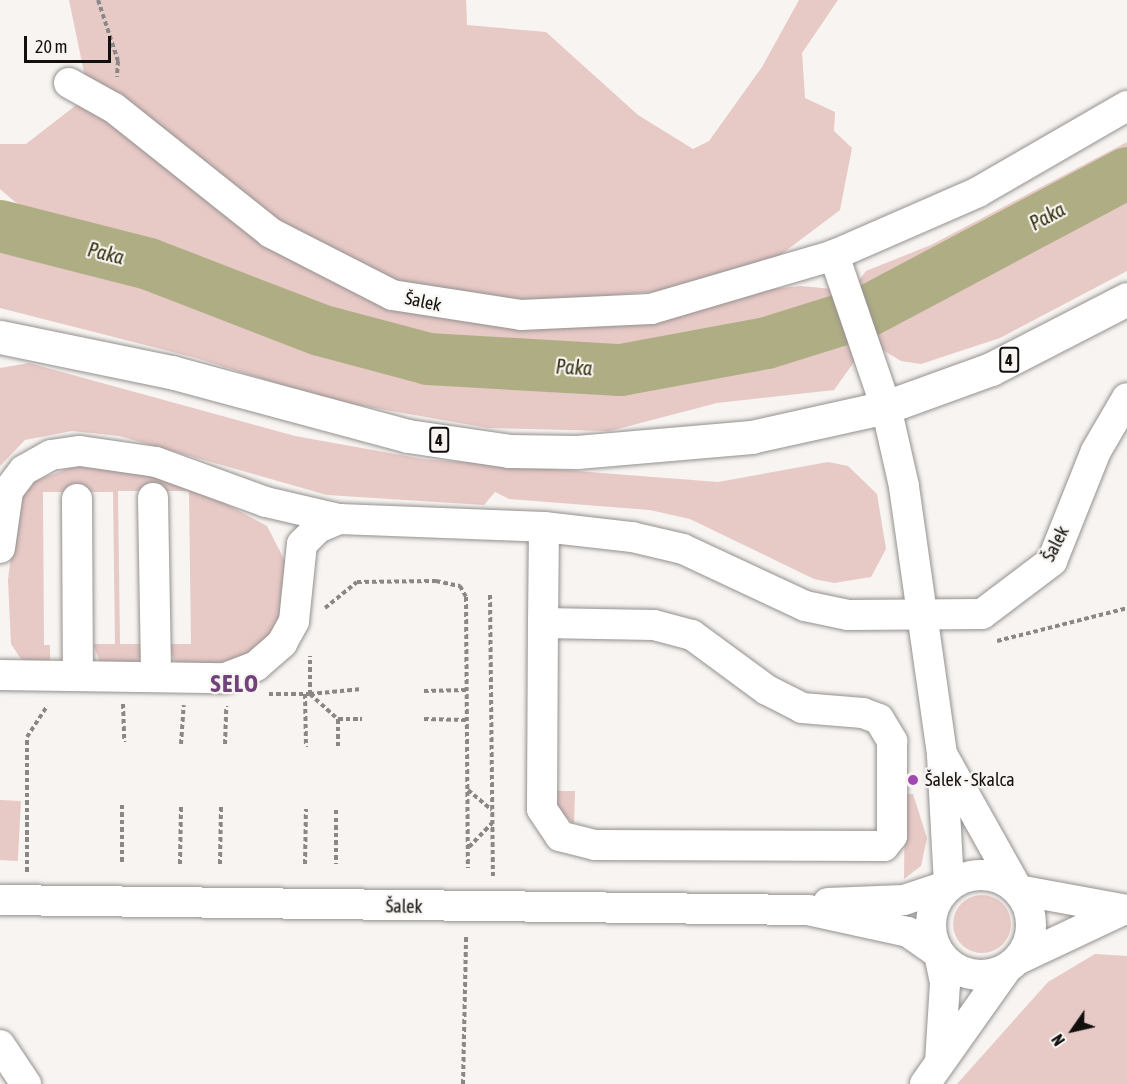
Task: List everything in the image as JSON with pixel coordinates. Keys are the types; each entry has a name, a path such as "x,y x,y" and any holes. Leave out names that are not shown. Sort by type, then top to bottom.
{"main road":[{"name":"4","path":"0,337 171,372 408,436 509,451 653,448 751,437 886,407 991,369 1127,299"}],"street":[{"name":"Šalek","path":"69,83 114,108 272,233 392,295 450,308 521,315 651,309 834,255 978,192 1127,106"},
{"path":"834,255 886,407 923,617 942,754 949,885 939,897 930,925 945,982 932,1073"},
{"name":"Šalek","path":"0,548 8,490 24,470 51,455 80,451 156,462 266,502 339,519 544,527 683,549 805,606 848,615 923,617 982,614 1052,561 1096,451 1127,398"},
{"path":"153,498 156,675"},
{"path":"64,675 77,499"},
{"path":"0,675 156,675 225,678 256,666 282,644 294,621 302,544 318,528 339,519"},
{"path":"543,623 654,625 692,635 767,690 802,708 863,713 879,719 892,741 892,836 884,846 595,845 560,836 542,809 543,623 544,527"},
{"path":"932,1073 1013,964 1031,932 1031,917 1018,890 942,754"},
{"path":"808,910 831,902 923,896 976,874 992,875 1018,890 1125,910"},
{"name":"Šalek","path":"0,900 467,908 808,910"},
{"path":"808,910 908,932 939,954 950,965 978,975 1013,964 1125,910"},
{"path":"0,1046 26,1084"}],"path":[{"path":"98,0 118,61 114,108"},
{"path":"318,613 357,582 460,586 466,597 468,868"},
{"path":"490,595 493,876"},
{"path":"994,642 1127,608"},
{"path":"306,747 310,651"},
{"path":"27,884 27,736 49,704 64,675"},
{"path":"181,744 186,676"},
{"path":"225,678 225,744"},
{"path":"260,694 308,694 362,689"},
{"path":"424,691 467,690"},
{"path":"308,694 338,720 362,720"},
{"path":"424,719 467,720"},
{"path":"338,720 338,748"},
{"path":"468,790 492,810"},
{"path":"122,805 122,864"},
{"path":"180,864 181,806"},
{"path":"220,864 221,807"},
{"path":"305,864 306,809"},
{"path":"336,810 336,864"},
{"path":"468,848 492,823"},
{"path":"463,1084 467,908"}],"shaded area":[{"path":"69,0 466,0 467,25 546,32 638,115 693,149 709,141 762,67 799,0 838,0 802,53 805,98 835,112 834,131 852,148 840,210 775,259 677,290 517,304 385,284 242,203 85,77"},
{"path":"80,102 97,107 265,238 452,319 801,286 833,289 842,304 762,334 613,358 436,351 363,334 334,325 334,310 151,255 142,240 49,219 15,202 0,189 0,144 26,144"},
{"path":"1127,142 1127,160 947,262 858,301 853,288 866,271 931,245"},
{"path":"1127,191 1127,271 1000,338 921,364 901,361 878,347 866,327"},
{"path":"0,239 105,265 346,347 439,370 645,377 763,359 851,333 859,355 834,390 717,403 610,431 488,428 329,400 196,358 0,308"},
{"path":"29,363 295,436 423,459 718,482 828,462 848,466 877,494 886,549 871,577 834,583 814,579 690,519 650,510 509,499 495,492 484,505 327,495 119,436 72,431 25,440 0,466 0,368"},
{"path":"80,464 109,464 193,486 267,526 287,565 285,620 275,636 236,665 184,668 174,660 168,644 191,644 189,491 118,491 120,644 142,644 141,656 134,664 101,665 93,644 115,644 113,492 43,492 44,645 50,645 50,668 21,659 11,644 8,580 18,496 32,482"},
{"path":"555,791 575,791 574,824 556,808"},
{"path":"905,794 913,794 927,838 921,866 904,879"},
{"path":"0,800 21,801 18,861 0,860"},
{"path":"976,895 988,895 1003,903 1011,918 1011,930 1003,945 988,953 976,953 961,945 953,930 953,918 961,903"},
{"path":"1095,954 1127,956 1127,1084 957,1084 1048,982"}],"waterway":[{"name":"Paka","path":"0,226 149,264 320,330 428,359 621,370 767,343 866,312 1127,173"}],"place":[{"name":"Šalek - Skalca","path":"913,780"}],"district":[{"name":"SELO","path":"235,684"}]}
